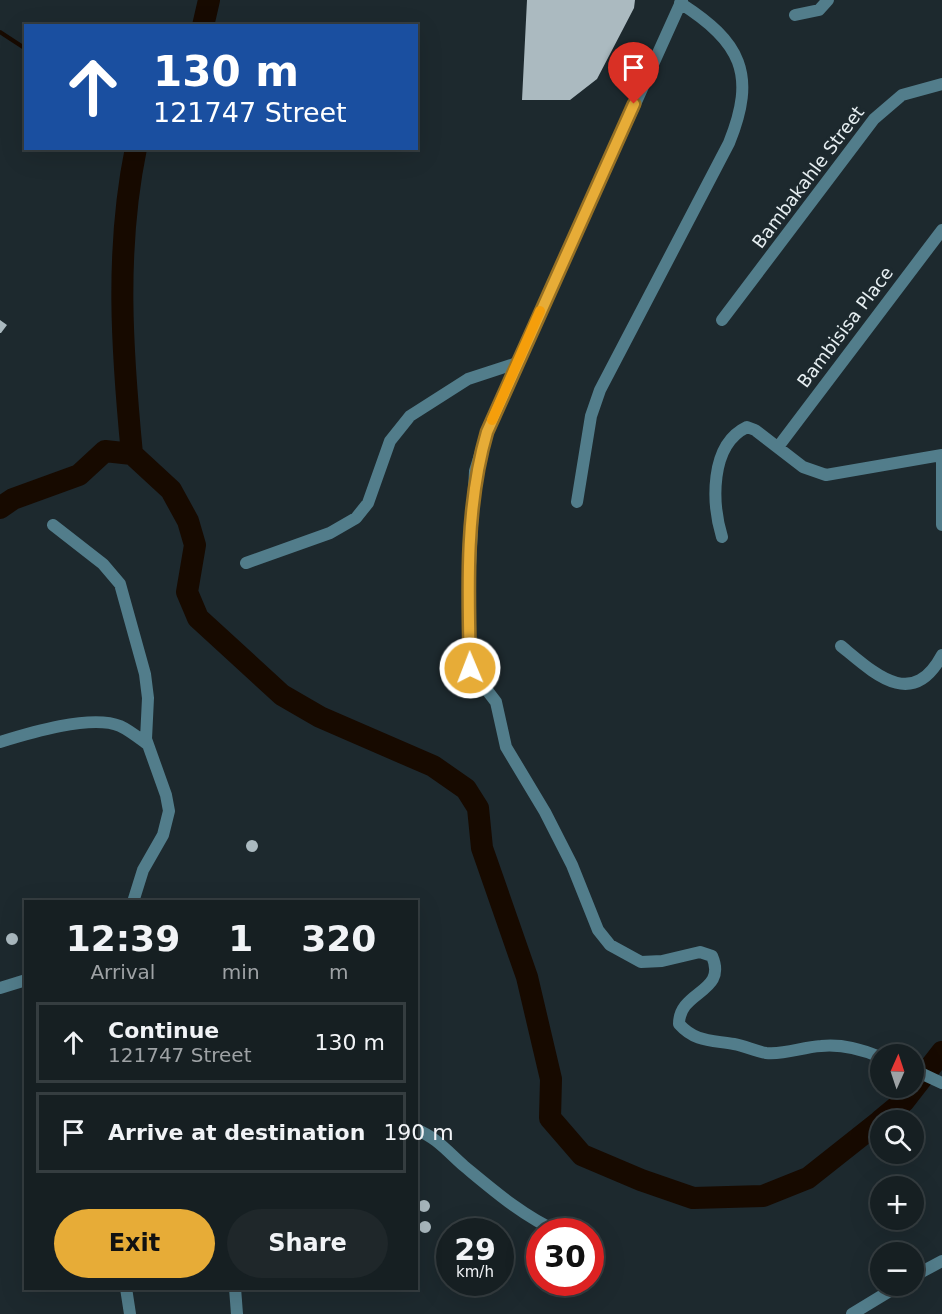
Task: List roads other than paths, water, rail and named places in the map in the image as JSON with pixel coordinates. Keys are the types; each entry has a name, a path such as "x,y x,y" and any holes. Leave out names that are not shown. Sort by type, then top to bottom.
{"street":[{"path":"795,15 819,10 828,0"},
{"path":"577,502 591,416 600,390 729,143 742,104 743,74 736,57 721,34 681,1 487,432 476,471 468,604 470,668 496,702 506,747 545,812 572,866 598,930 610,945 641,962 662,961 700,952 712,956 716,964 715,977 708,986 684,1004 679,1013 679,1024 688,1034 705,1041 734,1044 765,1053 791,1052 821,1046 847,1046 870,1054"},
{"name":"Bambakahle Street","path":"722,320 874,119 902,95 942,84"},
{"name":"Bambisisa Place","path":"778,447 942,230"},
{"path":"246,563 330,533 356,518 368,503 390,441 410,416 468,379 517,363"},
{"path":"722,537 715,500 721,459 737,435 751,428 809,471 826,475 942,455"},
{"path":"942,461 942,525"},
{"path":"53,525 103,564 120,584 148,689 145,726 147,744 166,795 168,821 143,870 134,900"},
{"path":"841,646 886,681 897,685 909,684 922,679 942,655"},
{"path":"0,742 37,730 96,723 121,726 147,744"},
{"path":"0,988 24,981"},
{"path":"924,1075 942,1083"},
{"path":"418,1131 439,1143 493,1190 534,1218"},
{"path":"924,1271 942,1261"},
{"path":"126,1290 130,1314"},
{"path":"235,1290 237,1314"},
{"path":"852,1314 882,1296"}],"waterway":[{"path":"203,24 209,0"},
{"path":"0,32 24,48"},
{"path":"136,150 125,224 122,301 125,377 132,454 171,490 188,521 195,545 187,592 198,618 282,695 320,717 433,766 466,789 478,808 482,848 527,977 551,1079 550,1118 582,1155 641,1180 693,1198 763,1196 808,1178 870,1129"},
{"path":"0,508 13,499 79,475 105,451 132,454"},
{"path":"893,1110 904,1101 942,1052"}]}
